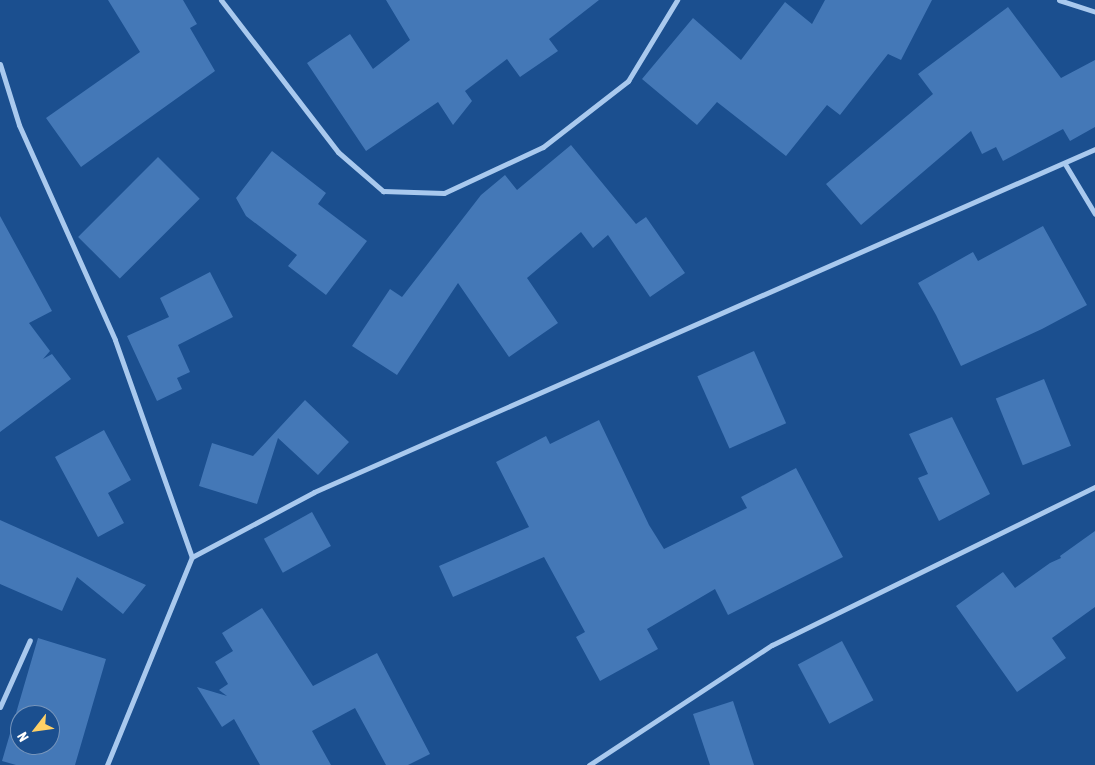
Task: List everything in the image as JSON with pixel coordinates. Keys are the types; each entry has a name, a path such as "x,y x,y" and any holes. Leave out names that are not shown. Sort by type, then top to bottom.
{"street":[{"path":"221,0 338,152 383,190 444,193 543,147 628,81 677,0"},
{"path":"1059,0 1095,12"},
{"path":"0,64 19,124 115,340 192,557"},
{"path":"107,765 192,557 314,492 1065,164 1095,149"},
{"path":"1065,164 1095,214"},
{"path":"589,765 772,645 1095,487"},
{"path":"0,707 30,640"}],"building":[{"path":"108,0 183,0 197,24 190,28 215,71 81,167 46,118 140,52"},
{"path":"386,0 599,0 549,39 558,51 520,77 507,59 465,91 472,101 453,125 438,102 366,151 307,63 350,34 373,69 410,40"},
{"path":"825,0 932,0 901,60 888,54 840,115 827,105 786,156 717,102 697,125 642,79 693,18 741,60 785,2 812,24"},
{"path":"1008,7 1061,78 1095,60 1095,127 1070,141 1063,129 1003,161 996,147 982,154 971,131 861,225 826,184 933,94 918,74"},
{"path":"571,145 636,224 646,217 685,273 650,297 608,235 593,248 581,232 527,278 558,323 509,357 458,283 397,375 352,346 390,289 402,297 481,195 505,175 517,190"},
{"path":"272,151 326,193 318,204 367,241 326,295 288,266 297,255 246,216 236,198"},
{"path":"158,157 200,199 120,279 78,237"},
{"path":"0,216 52,311 29,323 50,351 43,359 52,354 71,379 0,432"},
{"path":"1043,226 1087,305 1042,329 961,366 918,283 973,252 978,261"},
{"path":"210,272 233,317 178,345 190,372 177,378 182,389 157,401 127,336 169,317 160,298"},
{"path":"754,351 786,423 729,448 697,376"},
{"path":"1044,379 1071,446 1023,465 996,398"},
{"path":"305,400 349,442 318,475 278,438 257,504 199,486 212,443 253,456"},
{"path":"952,417 990,494 939,521 918,478 928,474 909,434"},
{"path":"599,420 649,525 664,549 747,508 741,497 796,468 843,557 728,615 715,589 647,629 658,649 600,681 576,637 585,632 544,557 453,597 439,566 529,527 496,462 546,436 550,444"},
{"path":"104,430 131,480 108,493 124,523 98,537 55,457"},
{"path":"312,512 331,546 283,573 264,539"},
{"path":"0,520 146,585 123,614 77,577 62,611 0,584"},
{"path":"1095,531 1095,607 1052,638 1066,658 1017,692 956,606 1003,572 1015,588 1050,563 1061,558 1060,556"},
{"path":"262,608 313,686 377,653 430,754 408,765 386,765 355,708 312,731 331,765 260,765 234,719 222,727 197,687 227,696 219,690 228,684 215,662 233,651 222,633"},
{"path":"38,638 106,659 75,765 16,765 2,761 10,734 10,755 60,755 60,705 18,705"},
{"path":"842,641 873,700 829,724 798,664"},
{"path":"733,701 754,765 710,765 693,714"}]}
